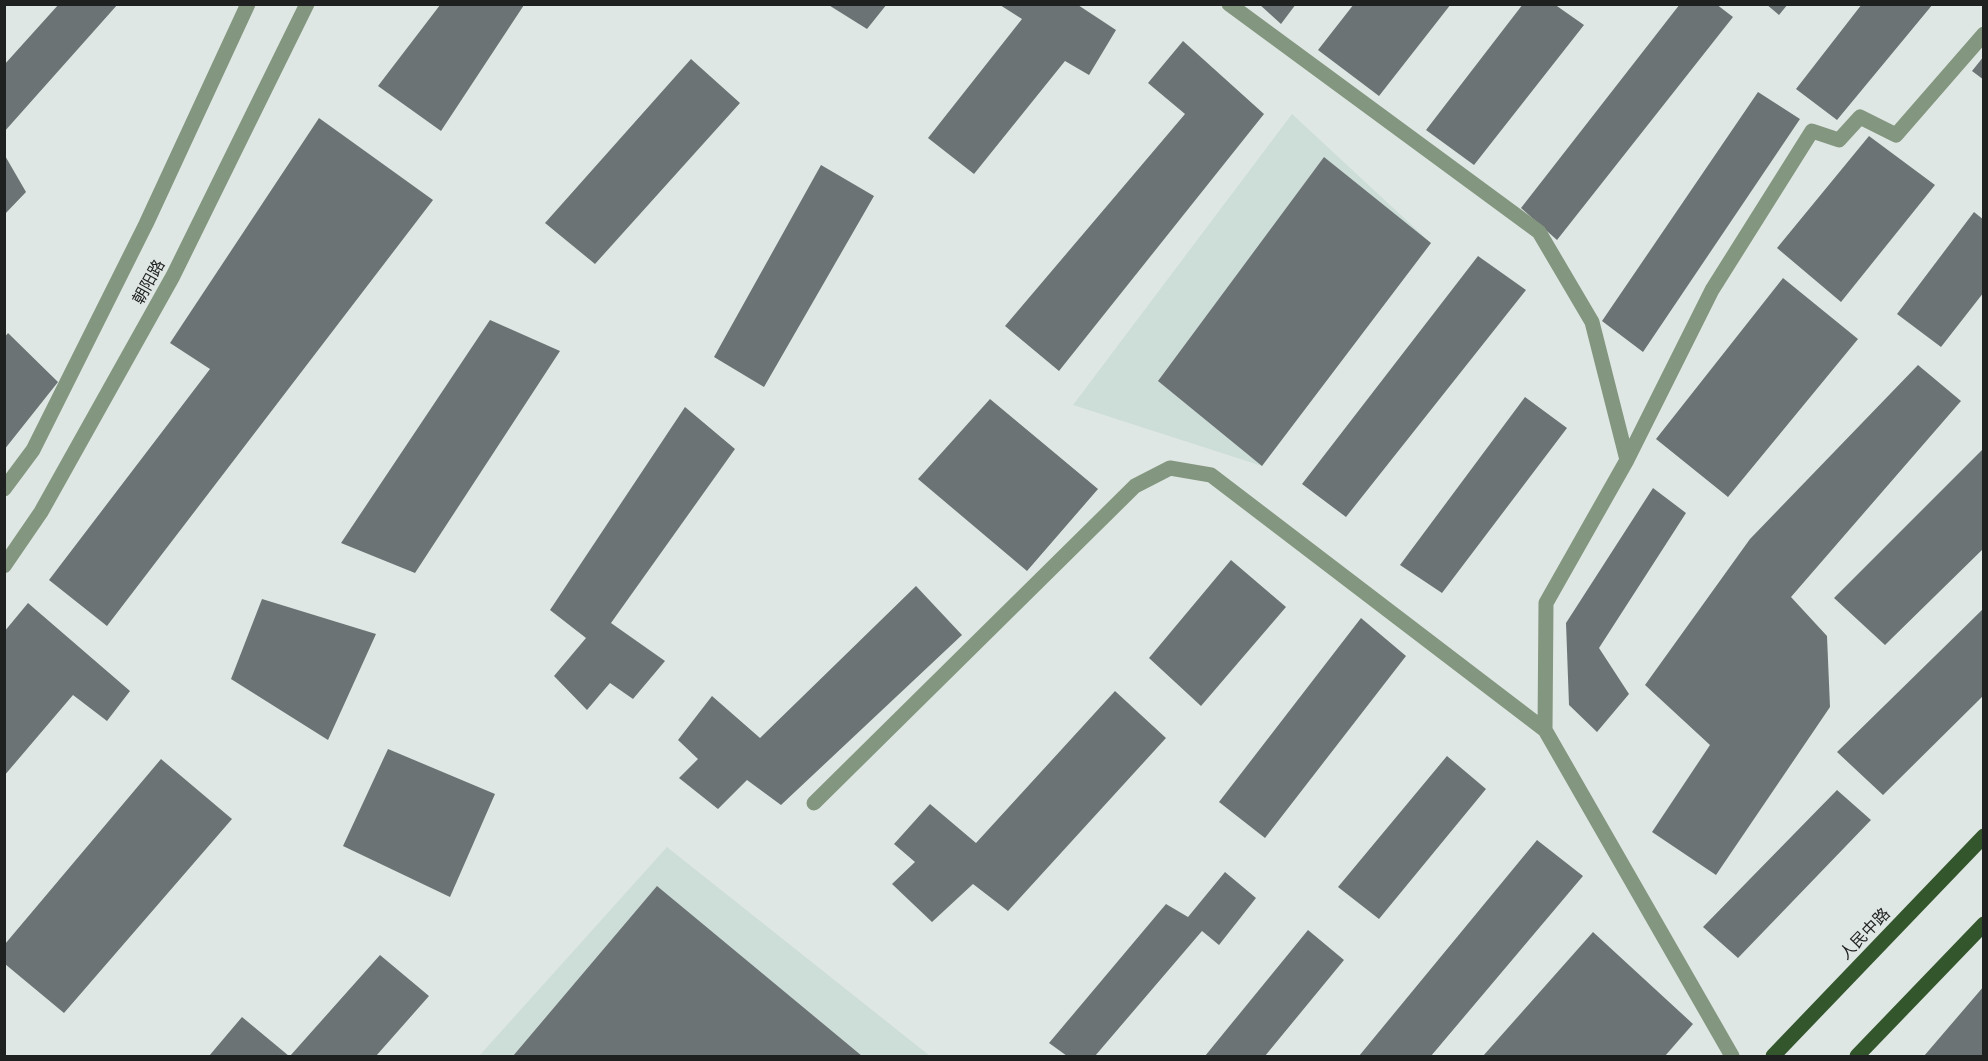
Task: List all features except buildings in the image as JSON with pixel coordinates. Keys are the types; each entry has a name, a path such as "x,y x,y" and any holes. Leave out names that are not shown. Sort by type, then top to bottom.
{"main road":[{"name":"人民中路","path":"1773,1056 1983,836"},
{"path":"1857,1056 1983,924"}],"street":[{"name":"朝阳路","path":"4,489 33,450 146,224 248,4"},
{"name":"朝阳路","path":"4,566 41,512 173,276 307,4"},
{"path":"1229,4 1539,232 1592,322 1627,460"},
{"path":"1545,730 1546,603 1627,460 1712,290 1812,131 1839,140 1860,117 1896,135 1983,34"},
{"path":"814,803 1135,486 1170,468 1211,475 1545,730 1732,1056"}],"shaded area":[{"path":"1292,114 1431,243 1262,466 1073,405"},
{"path":"667,847 930,1056 479,1056"}]}
